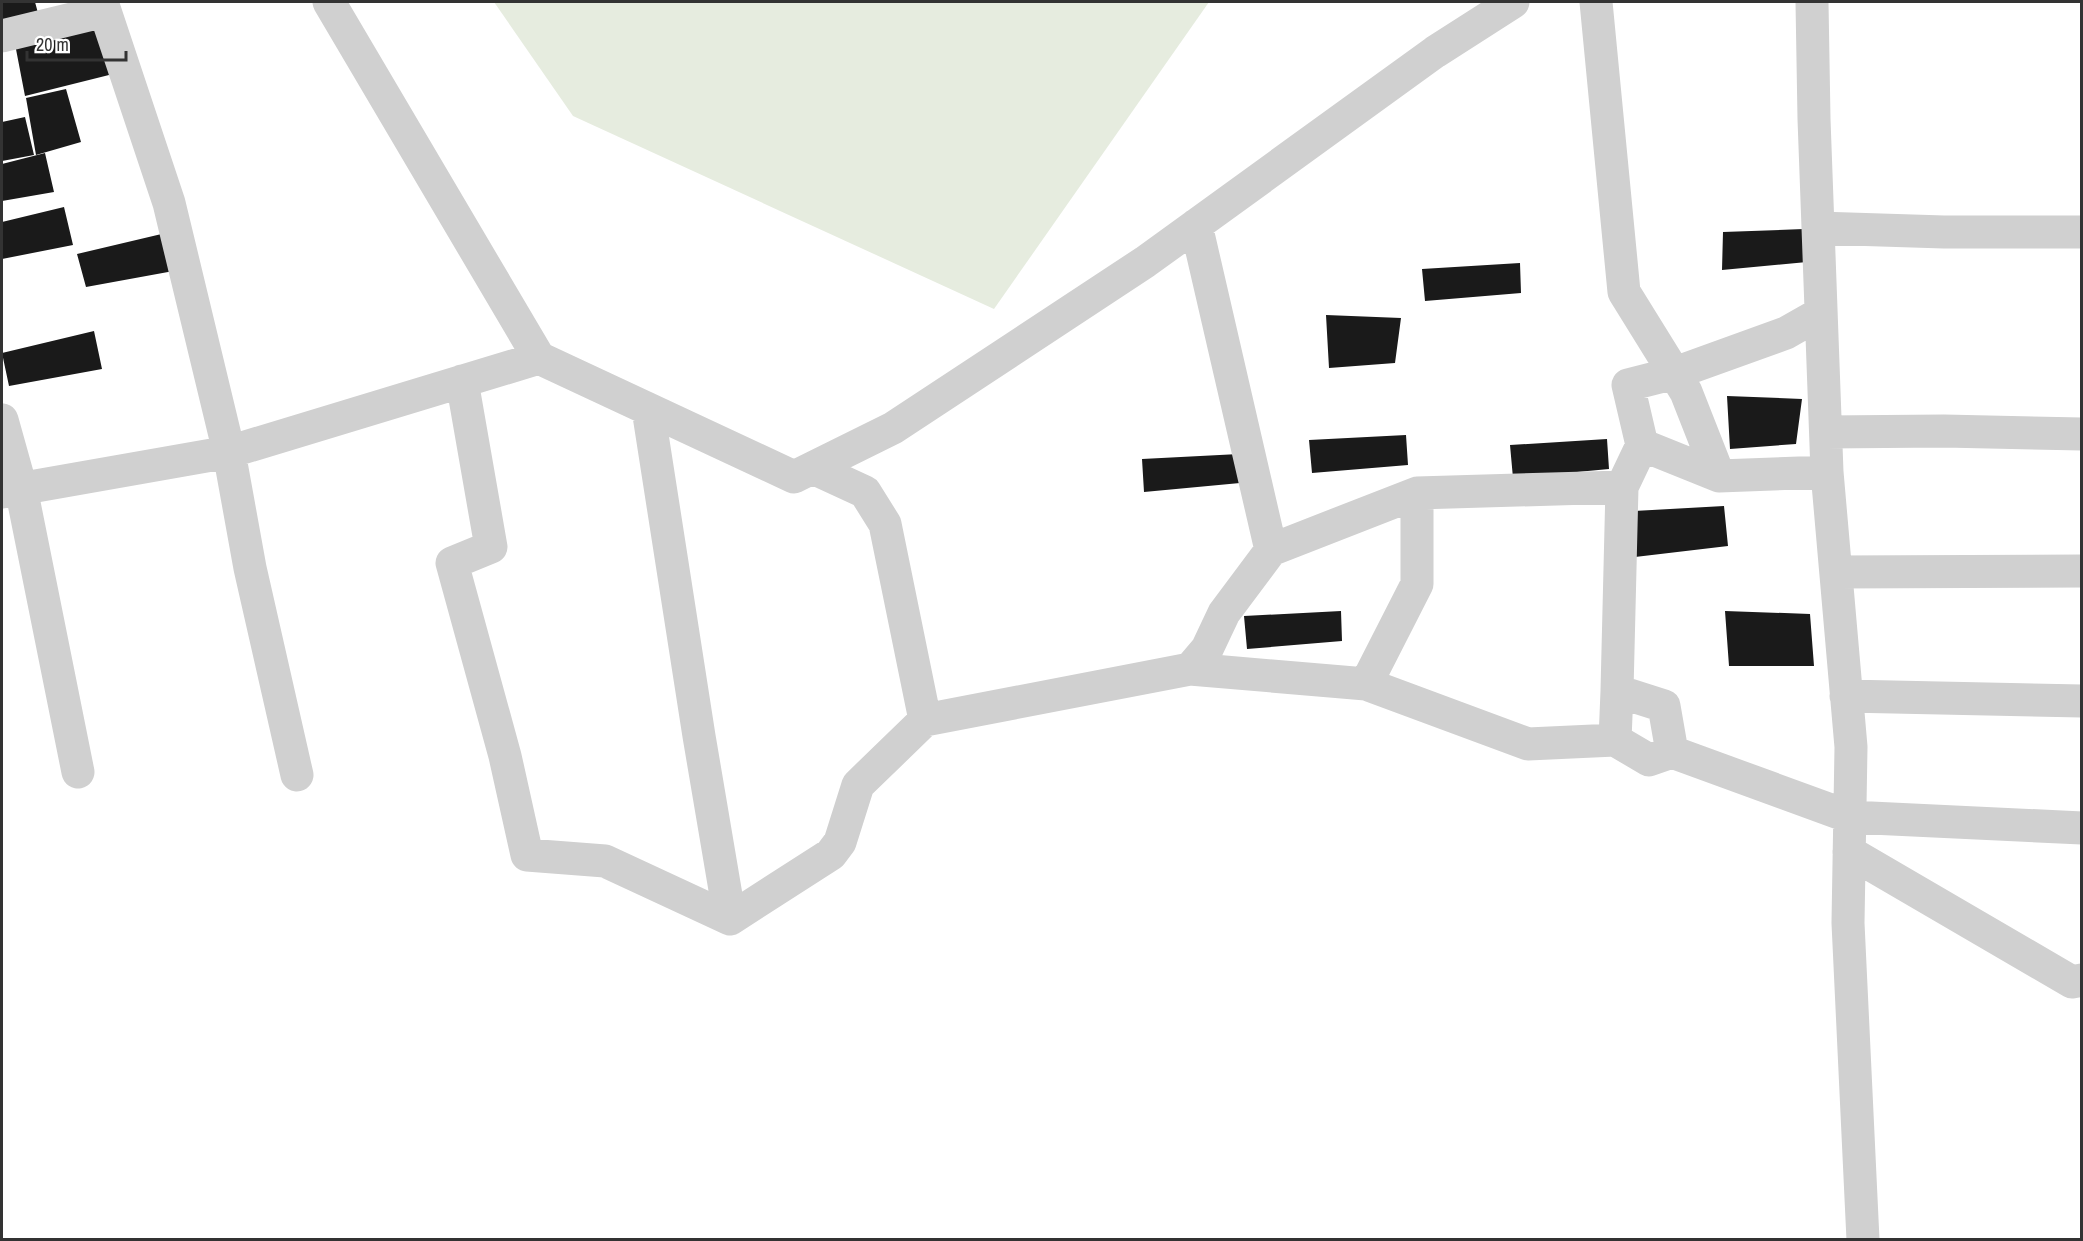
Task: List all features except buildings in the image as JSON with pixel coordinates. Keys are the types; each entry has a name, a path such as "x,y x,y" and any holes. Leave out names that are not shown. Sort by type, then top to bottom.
{"street":[{"path":"329,2 538,358 794,477 893,428 1145,262 1436,52 1513,2"},
{"path":"1596,2 1624,292 1686,392 1719,476"},
{"path":"1812,2 1827,472 1851,747 1848,922 1863,1239"},
{"path":"2,36 104,6 169,203 228,452 250,568 297,775"},
{"path":"1196,225 1271,550"},
{"path":"1818,228 1944,232 2082,232"},
{"path":"1615,740 1622,488 1642,445 1628,385 1675,373 1786,333 1821,313"},
{"path":"11,490 228,452 538,358"},
{"path":"462,381 491,547 452,563 505,756 527,855 605,861 730,919"},
{"path":"648,409 730,919"},
{"path":"2,420 11,490 78,772"},
{"path":"1826,432 1944,431 2082,434"},
{"path":"1642,445 1719,476 1827,472"},
{"path":"813,468 865,492 885,524 925,720"},
{"path":"1190,669 1207,649 1224,613 1271,550 1417,493 1622,488"},
{"path":"1365,684 1417,584 1417,493"},
{"path":"1836,572 2082,571"},
{"path":"730,919 831,855 840,842 858,785 925,720 1190,669 1365,684 1528,744 1615,740 1649,760 1672,752 1850,817 2082,828"},
{"path":"1617,691 1664,706 1672,752"},
{"path":"1846,696 2082,701"},
{"path":"1849,852 2072,982 2082,980"}],"shaded area":[{"path":"494,2 1209,2 994,309 573,116"}]}
